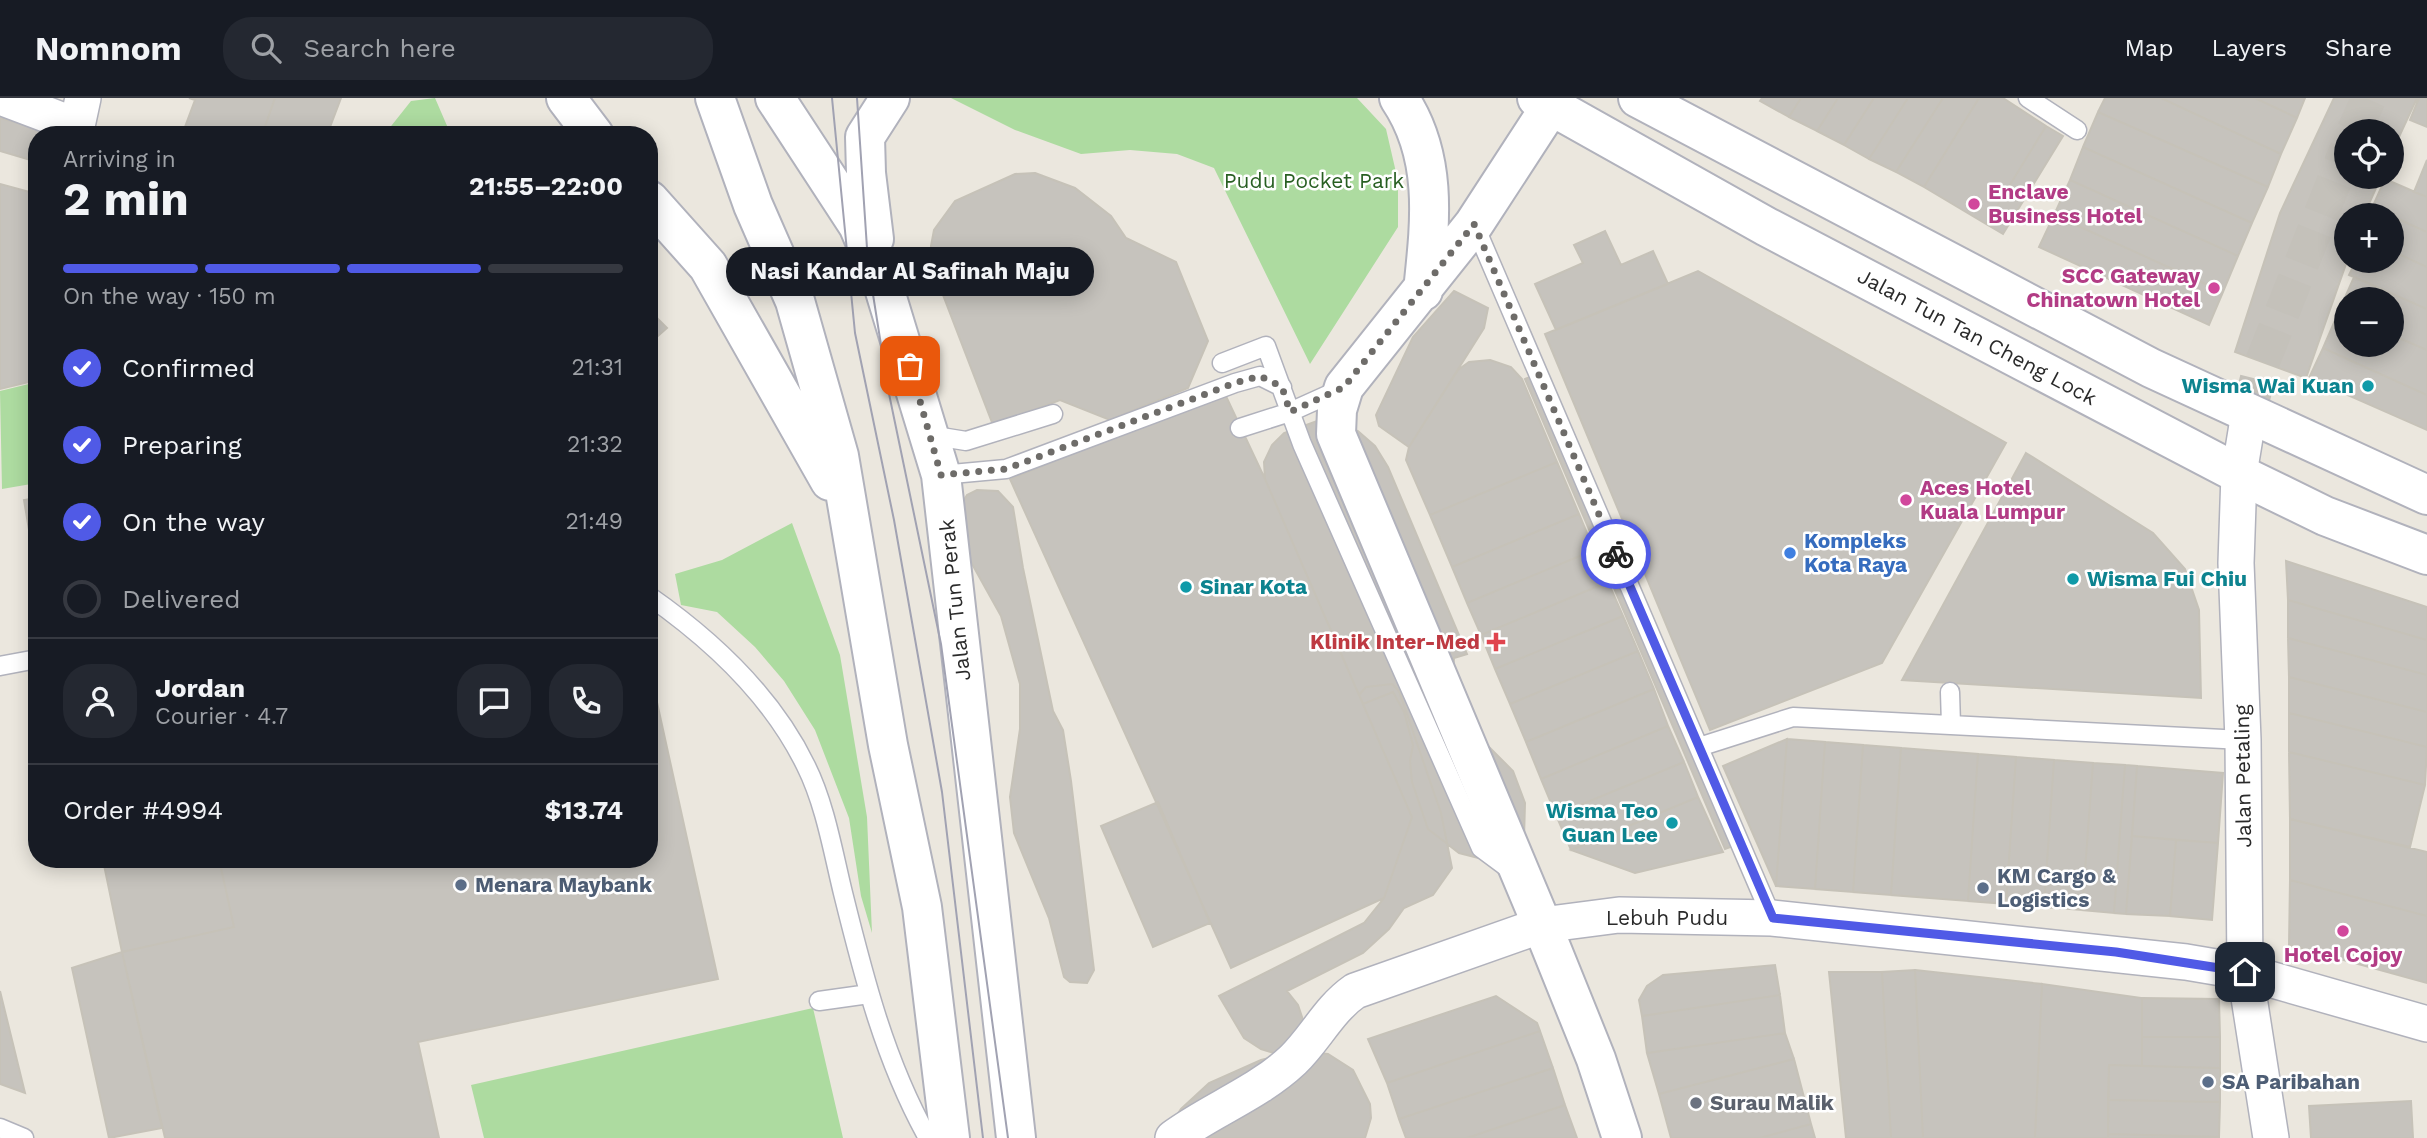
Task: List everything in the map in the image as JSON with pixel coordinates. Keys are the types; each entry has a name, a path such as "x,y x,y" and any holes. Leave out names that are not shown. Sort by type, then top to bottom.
{"main road":[{"path":"566,98 587,126"},
{"path":"715,98 753,205 795,301 839,456 888,745 922,907 950,1138"},
{"name":"Jalan Tun Perak","path":"775,98 858,225 881,278 941,475 1016,1138"},
{"path":"881,278 870,214 865,136 890,98"},
{"path":"1399,98 1411,116 1428,174 1430,228 1423,291"},
{"path":"1638,98 2151,368 2427,495"},
{"path":"1548,101 1474,224 1344,387 1336,434 1542,925 1596,1059 1622,1138"},
{"name":"Jalan Tun Tan Cheng Lock","path":"1548,101 1779,233 2239,474 2325,516 2427,555"},
{"path":"658,210 708,266 754,342 848,514"}],"street":[{"path":"3,98 86,120"},
{"name":"Jalan Petaling","path":"2249,413 2239,474 2236,563 2244,740 2245,972 2271,1138"},
{"name":"Lebuh Pudu","path":"1174,1138 1273,1077 1294,1059 1335,1010 1355,991 1542,925 1619,915 1773,918 2116,952 2245,972 2427,1024"}],"lane":[{"path":"2028,98 2077,130"},
{"path":"1474,224 1687,708 1699,747 1773,918"},
{"path":"1222,363 1266,346 1290,412 1481,848 1523,879"},
{"path":"967,530 941,475 1006,469 1260,376 1282,387"},
{"path":"1240,428 1290,412 1344,387"},
{"path":"929,435 966,441 1053,414"},
{"path":"658,603 702,635 763,699 806,766 817,795 869,994 891,1064 928,1138"},
{"path":"0,666 28,661"},
{"path":"1950,692 1951,725"},
{"path":"1699,747 1793,717 2244,740"},
{"path":"819,1001 869,994"}],"green space":[{"path":"435,98 447,126 391,126 411,101"},
{"name":"Pudu Pocket Park","path":"951,98 1357,98 1386,129 1398,181 1398,227 1310,364 1214,168 1177,154 1130,150 1081,154 1015,130"},
{"path":"28,384 28,485 2,489 0,391"},
{"path":"792,523 840,655 867,817 872,933 861,896 849,818 815,730 784,681 755,647 717,612 681,605 675,574 722,560"},
{"path":"813,1008 843,1138 484,1138 471,1085"}],"building":[{"path":"189,98 275,98 265,126 185,126 195,100"},
{"path":"275,98 341,98 330,126 265,126"},
{"path":"1762,98 1801,98 1789,117 1760,101"},
{"path":"1801,98 1838,98 1817,131 1789,117"},
{"path":"1838,98 1874,98 1844,145 1817,131"},
{"path":"1874,98 1908,98 1869,159 1844,145"},
{"path":"1908,98 1943,98 1896,172 1869,159"},
{"path":"1943,98 1979,98 1924,187 1896,172"},
{"path":"1979,98 2003,98 2046,126 1986,224 1924,187"},
{"path":"2105,98 2161,98 2281,154 2268,187 2098,112"},
{"path":"2161,98 2255,98 2297,118 2281,154"},
{"path":"2255,98 2305,98 2297,118"},
{"path":"2334,98 2417,98 2404,126 2404,119 2334,119 2334,189 2376,189 2369,203 2334,203 2334,273 2343,273 2338,287 2334,287 2334,298 2306,378 2235,352 2280,213"},
{"path":"2419,98 2427,98 2427,127 2410,120"},
{"path":"2098,112 2268,187 2252,223 2083,147"},
{"path":"0,118 28,126 28,159 0,151"},
{"path":"2046,126 2063,136 2003,234 1986,224"},
{"path":"2083,147 2252,223 2238,256 2070,180"},
{"path":"2427,160 2427,197 2414,192"},
{"path":"1035,173 1075,188 1111,216 1126,238 1176,262 1208,341 1188,388 1110,420 1060,400 993,425 930,261 931,246 934,230 955,201 1015,174"},
{"path":"2070,180 2238,256 2223,292 2054,215"},
{"path":"0,184 28,192 28,382 0,389"},
{"path":"2404,187 2427,197 2427,232 2404,222 2404,203 2374,203 2381,189"},
{"path":"2054,215 2223,292 2209,325 2039,247"},
{"path":"2404,221 2427,232 2427,267 2404,256"},
{"path":"1605,231 1621,265 1653,251 1668,284 1556,330 1535,284 1583,263 1574,245"},
{"path":"2404,256 2427,267 2427,309 2404,299 2404,287 2377,287 2349,275 2404,273"},
{"name":"Kompleks Kota Raya","path":"1698,271 2006,443 1882,663 1710,730 1545,334"},
{"path":"2354,277 2377,287 2350,287"},
{"path":"1454,291 1488,308 1484,328 1409,447 1379,426 1376,415 1413,337"},
{"path":"2404,299 2427,309 2427,350 2404,340"},
{"path":"658,319 667,328 658,336"},
{"path":"2334,323 2334,353 2323,348"},
{"path":"2404,340 2427,350 2427,395 2343,357 2404,357"},
{"name":"Wisma Wai Kuan","path":"2323,348 2334,353 2334,357 2343,357 2427,395 2427,430 2309,378"},
{"path":"1490,360 1511,367 1522,379 1557,462 1430,515 1406,460 1409,447 1458,370 1469,362"},
{"path":"1535,375 1736,845 1725,849 1525,379"},
{"name":"Sinar Kota","path":"1224,392 1265,479 1412,817 1384,898 1231,968 1010,479"},
{"path":"1317,421 1337,423 1358,431 1375,446 1388,467 1467,654 1454,658 1453,676 1486,744 1513,771 1525,803 1524,839 1482,859 1459,853 1428,829 1412,782 1410,761 1413,745 1404,712 1393,692 1363,704 1265,479 1264,462 1272,445 1284,433"},
{"name":"Wisma Fui Chiu","path":"2026,453 2153,533 2185,569 2199,610 2201,698 1902,680"},
{"path":"1557,462 1579,514 1452,567 1430,515"},
{"path":"977,490 998,491 1013,507 1053,711 1063,730 1094,970 1087,983 1070,982 1064,977 1049,918 1014,833 1010,797 1020,729 1020,684 1001,616 967,555 961,505 967,495"},
{"path":"28,499 28,524 24,500"},
{"path":"1579,514 1594,550 1467,603 1452,567"},
{"path":"1594,550 1608,582 1481,635 1467,603"},
{"path":"2286,561 2427,607 2427,640 2288,600"},
{"path":"1608,582 1623,616 1495,669 1481,635"},
{"path":"2288,600 2427,640 2427,675 2288,638"},
{"path":"1623,616 1638,651 1510,704 1495,669"},
{"path":"2288,638 2427,675 2427,712 2289,677"},
{"path":"1638,651 1654,689 1526,742 1510,704"},
{"path":"2289,677 2427,712 2427,747 2289,713"},
{"path":"1392,684 1399,691 1441,813 1452,868 1433,895 1404,908 1389,929 1363,953 1287,991 1298,1005 1303,1020 1299,1040 1285,1051 1274,1053 1261,1049 1244,1038 1219,996 1364,923 1384,898 1412,817 1359,695 1366,687"},
{"path":"1654,689 1668,726 1541,779 1526,742"},
{"name":"Menara Maybank","path":"658,707 718,979 418,1042 439,1138 165,1138 122,952 234,927 221,868 658,868"},
{"path":"2289,713 2427,747 2425,785 2289,752"},
{"path":"1668,726 1684,762 1556,815 1541,779"},
{"path":"1787,739 1776,886 1723,766"},
{"path":"1787,739 1825,742 1815,889 1776,886"},
{"path":"1825,742 1863,745 1853,892 1815,889"},
{"path":"1863,745 1901,748 1891,895 1853,892"},
{"path":"1901,748 1978,754 1968,901 1891,895"},
{"path":"2289,752 2425,785 2410,847 2290,819"},
{"path":"1978,754 2016,757 2006,904 1968,901"},
{"path":"2016,757 2054,760 2044,907 2006,904"},
{"path":"2054,760 2093,763 2082,910 2044,907"},
{"path":"1684,762 1698,797 1571,850 1556,815"},
{"path":"2093,763 2125,765 2114,913 2082,910"},
{"path":"2125,765 2137,766 2126,914 2114,913"},
{"path":"2137,766 2223,773 2218,843 2132,836"},
{"name":"Wisma Teo Guan Lee","path":"1698,797 1723,852 1635,873 1571,850"},
{"path":"1158,802 1210,923 1153,947 1101,826"},
{"path":"2290,819 2427,852 2427,916 2290,880"},
{"path":"2132,836 2176,840 2170,916 2126,914"},
{"path":"2176,840 2218,843 2212,920 2170,916"},
{"path":"105,868 221,868 234,927 122,952"},
{"path":"2290,880 2427,916 2427,983 2289,945"},
{"path":"122,952 162,1128 109,1138 72,968"},
{"path":"1775,965 1780,995 1642,1016 1639,1000 1647,986 1663,975"},
{"path":"1915,970 1923,1138 1891,1138 1882,972"},
{"path":"1915,970 2042,984 2035,1138 1923,1138"},
{"path":"1829,972 1882,972 1891,1138 1846,1138"},
{"path":"2042,984 2142,998 2142,1066 2109,1065 2108,1138 2035,1138"},
{"path":"0,991 25,1093 0,1084"},
{"path":"1780,995 1785,1033 1647,1053 1642,1016"},
{"path":"1496,996 1537,1023 1540,1031 1387,1083 1368,1039"},
{"path":"2142,998 2219,999 2220,1037 2142,1037"},
{"path":"1540,1031 1553,1068 1399,1119 1387,1083"},
{"path":"1785,1033 1794,1059 1659,1094 1647,1053"},
{"path":"2142,1037 2220,1037 2220,1068 2142,1066"},
{"path":"1298,1051 1328,1054 1353,1070 1370,1104 1371,1118 1365,1138 1162,1138 1181,1109 1209,1083 1261,1060"},
{"path":"1794,1059 1811,1124 1760,1138 1671,1138 1659,1094"},
{"path":"2109,1065 2220,1068 2220,1102 2108,1100"},
{"path":"1553,1068 1565,1105 1467,1138 1406,1138 1399,1119"},
{"path":"2108,1100 2220,1102 2219,1137 2108,1134"},
{"path":"2411,1101 2413,1138 2311,1138 2309,1106"},
{"path":"1565,1105 1577,1138 1467,1138"},
{"path":"1811,1124 1815,1138 1760,1138"},
{"path":"2108,1134 2219,1137 2219,1138 2108,1138"}],"tunnel":[{"path":"2359,119 2369,98"},
{"path":"2249,413 2260,368 2334,182"}],"tram line":[{"path":"832,98 855,333 894,520 942,792 983,1138"},
{"path":"857,98 868,263 888,389 941,644 1008,1138"}],"way so far":[{"path":"910,366 941,475 1006,469 1260,376 1282,387 1290,412 1344,387 1474,224 1616,554"}],"place":[{"name":"Enclave Business Hotel","path":"1974,204"},
{"name":"SCC Gateway Chinatown Hotel","path":"2214,288"},
{"name":"Nasi Kandar Al Safinah Maju","path":"910,366"},
{"name":"Wisma Wai Kuan","path":"2368,386"},
{"name":"Aces Hotel Kuala Lumpur","path":"1906,500"},
{"name":"Kompleks Kota Raya","path":"1790,553"},
{"name":"Wisma Fui Chiu","path":"2073,579"},
{"name":"Sinar Kota","path":"1186,587"},
{"name":"Klinik Inter-Med","path":"1496,642"},
{"name":"Wisma Teo Guan Lee","path":"1672,823"},
{"name":"Menara Maybank","path":"461,885"},
{"name":"KM Cargo & Logistics","path":"1983,888"},
{"name":"Hotel Cojoy","path":"2343,931"},
{"name":"SA Paribahan","path":"2208,1082"},
{"name":"Surau Malik","path":"1696,1103"}],"route":[{"path":"1616,554 1773,918 2116,952 2245,972"}]}
